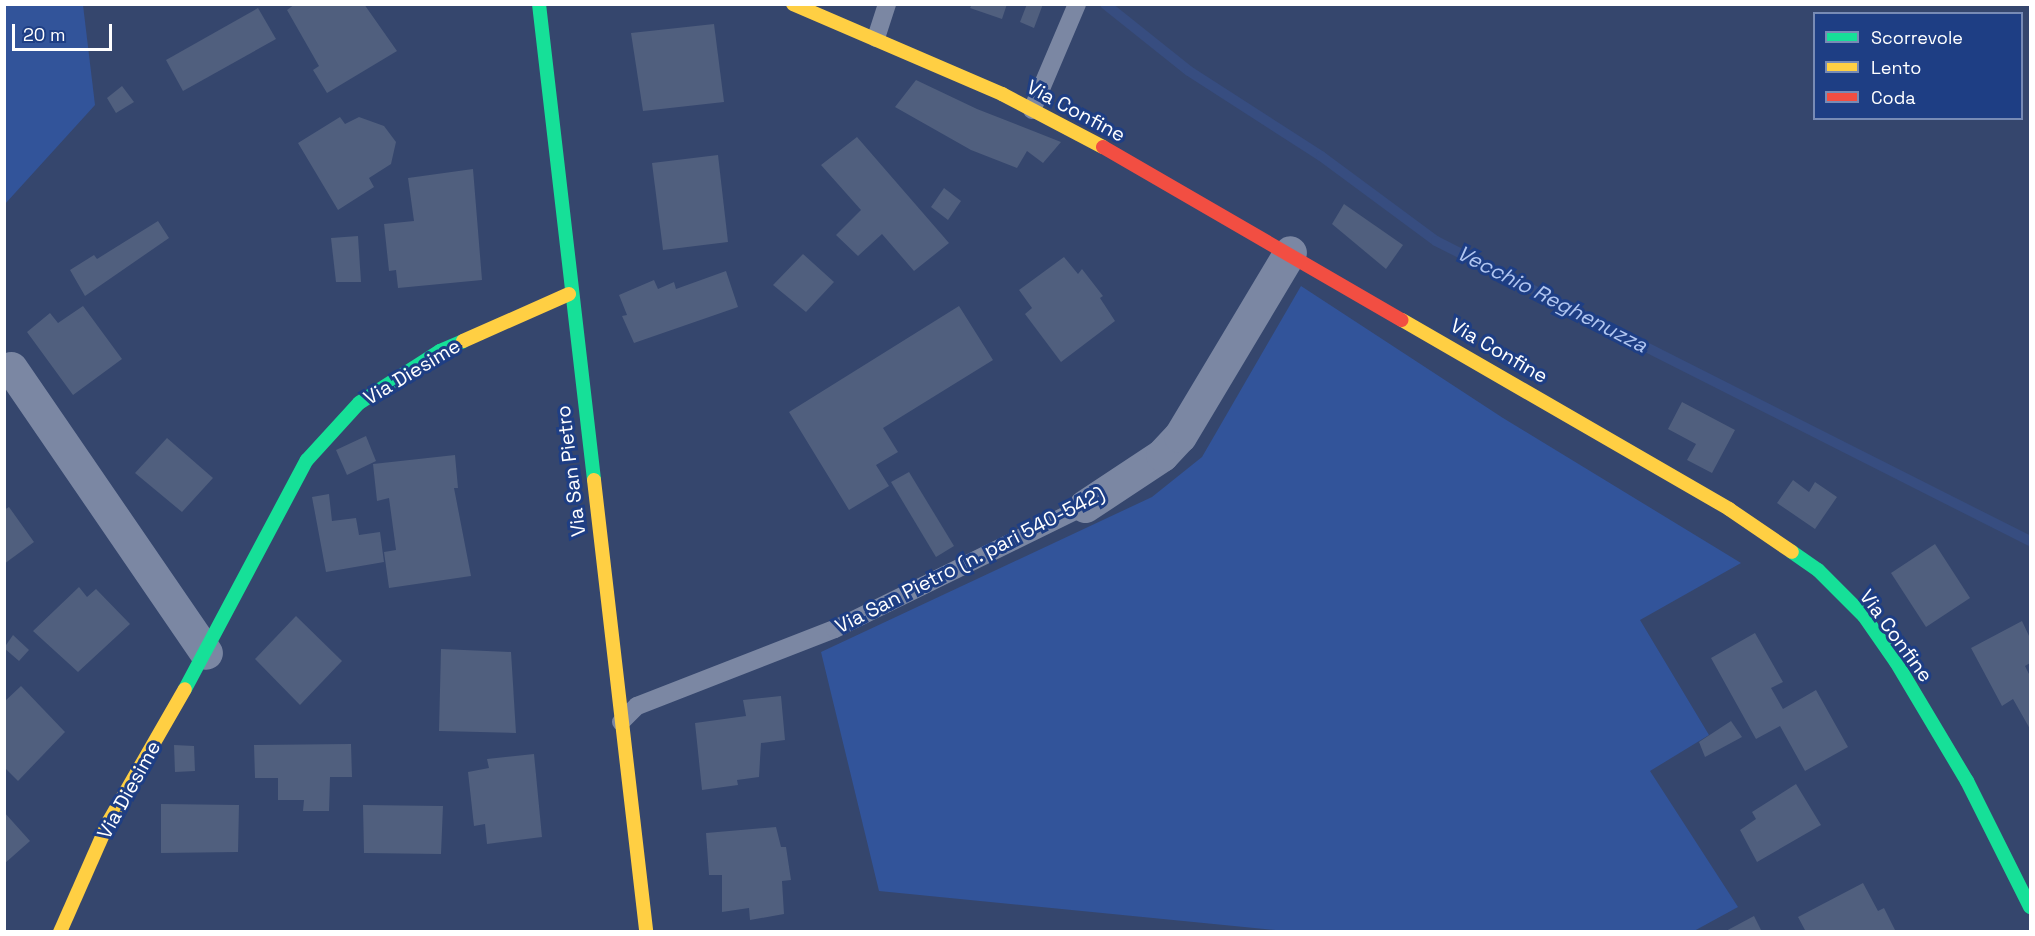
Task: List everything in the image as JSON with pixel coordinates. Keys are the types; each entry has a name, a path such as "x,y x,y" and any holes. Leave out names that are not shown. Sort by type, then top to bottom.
{"street":[{"name":"Via San Pietro","path":"539,4 569,294 646,932"},
{"name":"Via Confine","path":"793,4 876,38 1032,110 1290,252 1729,508 1818,570 1864,616 1896,662 1967,781 2031,907"},
{"name":"Via San Pietro (n. pari 540-542)","path":"1085,506 1162,455 1180,436 1290,252"},
{"name":"Via Diesime","path":"60,932 110,821 206,653 308,460 359,403 440,351 569,294"},
{"path":"11,368 206,653"}],"lane":[{"path":"876,38 887,4"},
{"path":"1032,110 1077,4"},
{"name":"Via San Pietro (n. pari 540-542)","path":"621,722 637,706 835,629 1085,506"}],"shaded area":[{"path":"5,4 83,5 95,105 5,204"},
{"path":"1301,286 1503,418 1741,563 1640,620 1709,735 1650,771 1738,907 1694,931 1296,932 879,891 821,652 1152,497 1202,457"}],"building":[{"path":"295,4 364,4 397,51 327,93 313,70 319,66 287,10"},
{"path":"972,4 1007,4 1002,19 970,8"},
{"path":"1027,4 1043,4 1034,28 1020,22"},
{"path":"258,8 276,39 183,91 166,60"},
{"path":"714,24 724,102 643,111 631,33"},
{"path":"916,80 977,109 1061,142 1043,163 1027,151 1017,168 971,150 895,107"},
{"path":"122,86 134,102 116,113 107,98"},
{"path":"340,117 345,124 359,117 384,126 396,142 391,164 369,178 374,187 338,210 298,143"},
{"path":"857,137 949,243 914,271 882,234 858,256 836,235 861,210 821,165"},
{"path":"718,155 728,242 663,250 652,163"},
{"path":"473,169 482,280 398,288 396,270 389,271 384,224 414,221 408,178"},
{"path":"944,188 961,201 948,220 931,207"},
{"path":"1344,204 1403,245 1386,269 1332,224"},
{"path":"158,221 169,238 85,296 70,270 94,255 97,259"},
{"path":"358,236 361,282 336,282 331,238"},
{"path":"803,254 834,282 806,312 773,285"},
{"path":"1064,257 1078,274 1082,269 1103,296 1100,298 1115,321 1061,362 1025,314 1032,308 1019,290"},
{"path":"726,271 738,307 634,343 622,316 627,315 619,295 654,280 658,289 674,282 676,289"},
{"path":"83,306 122,359 73,395 27,332 50,313 58,323"},
{"path":"959,306 993,360 883,428 898,452 876,465 889,486 849,510 789,412"},
{"path":"1682,402 1735,430 1712,473 1687,460 1696,444 1668,429"},
{"path":"366,436 376,461 347,475 336,450"},
{"path":"167,438 213,478 182,512 135,473"},
{"path":"455,455 458,488 454,488 471,576 389,588 384,552 396,550 389,498 377,501 373,464"},
{"path":"909,472 954,546 936,557 891,482"},
{"path":"1793,480 1809,492 1815,482 1837,497 1815,529 1777,503"},
{"path":"329,494 332,521 356,518 359,535 380,532 384,562 326,572 312,497"},
{"path":"9,507 34,542 4,564 4,510"},
{"path":"1935,544 1970,598 1926,627 1891,573"},
{"path":"79,587 87,597 96,589 130,624 78,672 33,631"},
{"path":"296,616 342,661 300,705 255,659"},
{"path":"2022,621 2030,638 2030,663 2025,666 2030,676 2030,729 2013,699 2002,706 1971,648"},
{"path":"1755,633 1783,682 1771,688 1783,709 1816,690 1848,747 1805,771 1780,726 1756,739 1711,658"},
{"path":"13,635 29,650 19,661 4,648"},
{"path":"441,649 511,652 516,733 439,731"},
{"path":"21,686 65,732 18,781 4,767 4,702"},
{"path":"781,696 785,740 761,743 759,777 737,780 738,785 702,790 695,723 746,716 743,700"},
{"path":"1731,721 1742,737 1705,757 1699,742"},
{"path":"351,744 352,777 330,777 329,811 303,811 304,800 278,800 278,778 255,778 254,745"},
{"path":"174,745 194,746 195,771 175,772"},
{"path":"534,754 542,837 487,844 485,824 474,826 468,772 489,768 487,759"},
{"path":"1796,784 1821,825 1757,862 1740,830 1756,819 1752,812"},
{"path":"161,804 239,805 238,852 161,853"},
{"path":"363,805 443,806 441,854 364,853"},
{"path":"4,812 30,841 4,864"},
{"path":"776,827 781,847 786,847 791,880 782,881 784,914 750,920 749,908 722,912 722,875 709,875 706,833"},
{"path":"1863,883 1878,911 1884,908 1896,932 1806,932 1798,917"},
{"path":"1754,916 1762,932 1724,932"}],"waterway":[{"name":"Vecchio Reghenuzza","path":"1105,4 1189,71 1321,156 1436,241 2030,541"}],"traffic: fast":[{"path":"539,4 594,480"},
{"path":"185,689 307,460 359,403 440,351 463,341"},
{"path":"1792,552 1818,570 1864,616 1896,662 1967,781 2030,907"}],"traffic: slow":[{"path":"793,4 1002,94 1103,147"},
{"path":"463,341 569,294"},
{"path":"1402,320 1729,509 1792,552"},
{"path":"594,480 646,932"},
{"path":"60,932 109,821 185,689"}],"traffic: jam":[{"path":"1103,147 1402,320"}]}
